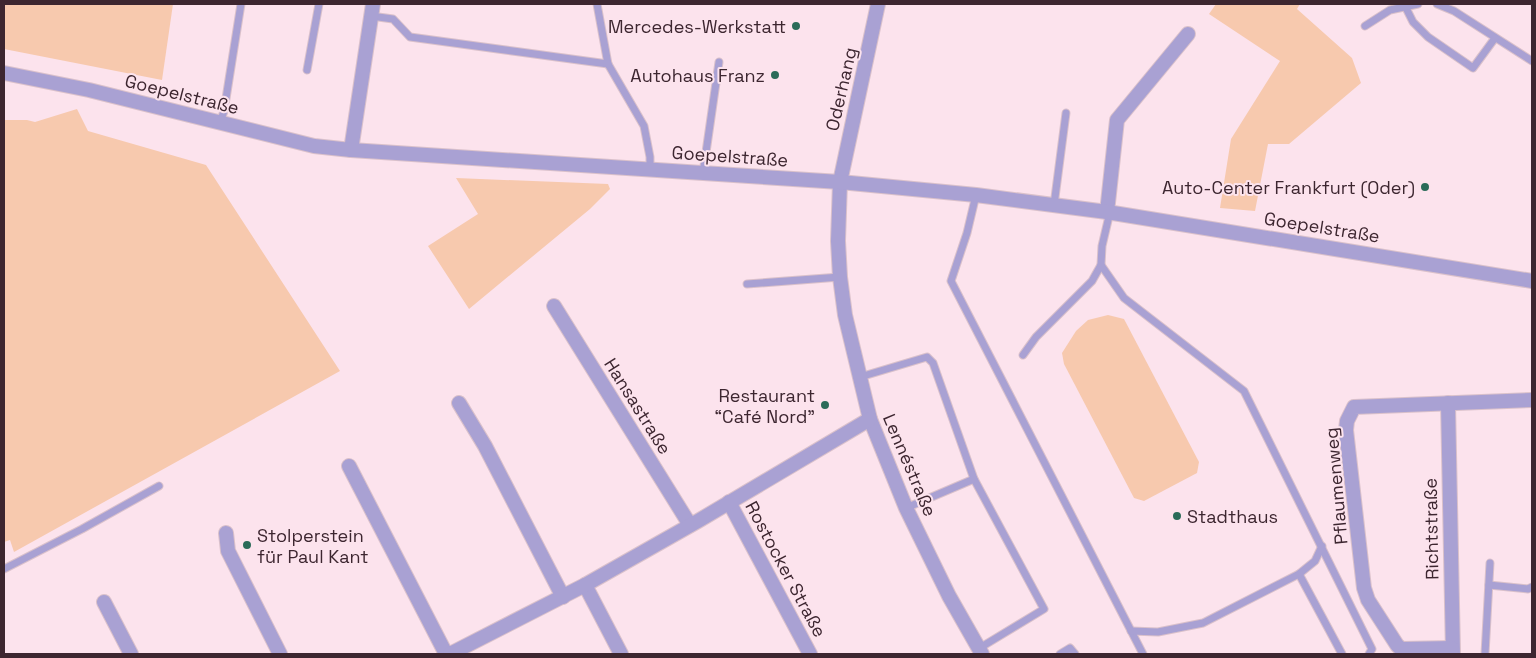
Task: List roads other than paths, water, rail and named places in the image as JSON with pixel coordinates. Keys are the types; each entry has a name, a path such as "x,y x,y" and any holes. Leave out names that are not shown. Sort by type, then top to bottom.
{"street":[{"name":"Oderhang","path":"840,182 878,4"},
{"path":"351,150 372,10"},
{"path":"1109,212 1117,120 1188,34"},
{"name":"Goepelstraße","path":"4,73 90,90 314,146 840,182 976,194 1109,212 1532,281"},
{"name":"Lennéstraße","path":"840,182 838,241 844,315 870,419 906,508 949,596 980,652"},
{"name":"Hansastraße","path":"554,306 690,525"},
{"name":"Pflaumenweg","path":"1452,651 1401,649 1368,600 1364,588 1346,430 1347,421 1354,407 1532,400"},
{"path":"459,403 485,446 563,597"},
{"name":"Richtstraße","path":"1448,404 1452,651"},
{"path":"450,654 585,585 870,419"},
{"path":"349,466 446,654"},
{"name":"Rostocker Straße","path":"729,502 810,654"},
{"path":"226,533 228,551 280,654"},
{"path":"585,585 621,654"},
{"path":"104,602 131,654"}],"lane":[{"path":"220,124 224,111 241,4"},
{"path":"307,70 319,4"},
{"path":"597,4 608,64 644,126 650,157 650,170"},
{"path":"1365,26 1390,10 1418,4"},
{"path":"1437,4 1454,12 1532,61"},
{"path":"1405,6 1413,22 1428,37 1473,68 1495,38"},
{"path":"372,10 393,19 410,37 608,64"},
{"path":"703,173 719,62"},
{"path":"1054,205 1066,113"},
{"path":"976,194 967,233 951,281 1143,654"},
{"path":"1024,355 1036,337 1092,282 1101,265 1102,246 1109,212"},
{"path":"1101,265 1124,298 1244,391 1372,649 1369,654"},
{"path":"747,284 840,277"},
{"path":"860,377 927,357 933,363 974,479 1044,609 980,652"},
{"path":"906,508 974,479"},
{"path":"4,569 82,529 159,486"},
{"path":"1130,631 1158,632 1203,623 1299,574 1315,561 1322,546"},
{"path":"1485,654 1490,563"},
{"path":"1299,574 1342,654"},
{"path":"1489,585 1528,589 1532,587"},
{"path":"1060,654 1070,648 1075,654"}],"place":[{"name":"Mercedes-Werkstatt","path":"796,26"},
{"name":"Autohaus Franz","path":"775,75"},
{"name":"Auto-Center Frankfurt (Oder)","path":"1425,187"},
{"name":"Restaurant “Café Nord”","path":"825,405"},
{"name":"Stadthaus","path":"1177,516"},
{"name":"Stolperstein für Paul Kant","path":"247,545"}]}
